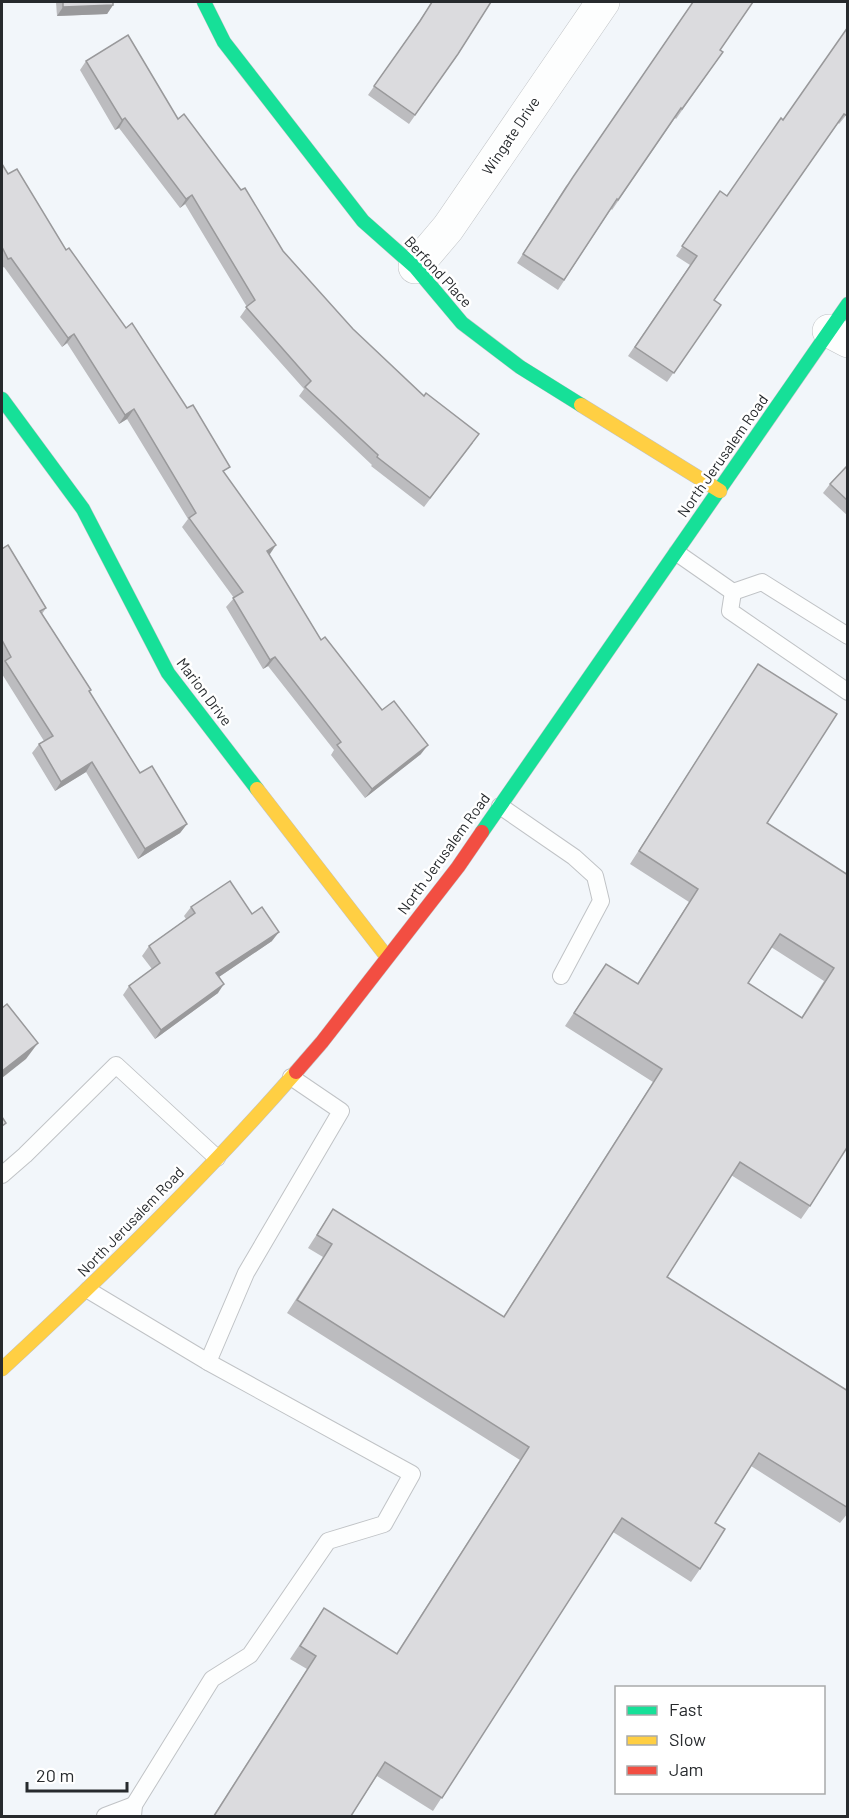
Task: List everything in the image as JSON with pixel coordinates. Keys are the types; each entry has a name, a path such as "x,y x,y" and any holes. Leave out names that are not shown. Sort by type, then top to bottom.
{"street":[{"name":"Berfond Place","path":"204,2 208,15 224,42 363,221 415,267 462,323 520,368 720,491"},
{"name":"Wingate Drive","path":"415,267 448,228 603,2"},
{"name":"North Jerusalem Road","path":"3,1365 88,1290 254,1120 322,1042 458,867 720,491 838,336 848,304"},
{"name":"Marion Drive","path":"2,399 83,509 168,673 387,957"}],"lane":[{"path":"677,553 733,592"},
{"path":"733,592 762,582 848,636"},
{"path":"733,592 730,611 848,692"},
{"path":"500,806 574,857 595,876 600,901 561,976"},
{"path":"2,1175 116,1065 217,1158"},
{"path":"208,1362 246,1273 341,1111 291,1077"},
{"path":"88,1290 208,1362 412,1474 384,1524 328,1541 250,1655 212,1679 133,1811 105,1816"}],"building":[{"path":"63,2 113,2 113,5 63,7"},
{"path":"432,2 491,2 415,115 374,86"},
{"path":"693,2 753,2 720,50 723,52 617,199 564,280 523,254"},
{"path":"848,27 848,113 844,114 714,300 721,305 674,373 635,347 697,256 682,246 720,191 727,196"},
{"path":"128,35 178,119 184,114 241,190 245,188 283,251 353,329 424,396 426,393 479,434 430,498 377,457 378,455 305,387 311,381 246,307 255,300 192,195 186,199 125,118 122,120 86,61"},
{"path":"2,164 8,174 17,169 66,250 69,248 126,328 132,323 187,408 193,405 230,467 223,471 276,545 267,551 321,640 325,637 382,710 394,701 428,745 372,789 337,745 341,742 275,657 270,660 233,598 243,592 189,518 196,513 134,409 125,415 74,334 68,338 11,258 8,259 2,247"},
{"path":"848,465 848,501 830,484"},
{"path":"8,545 46,608 40,611 91,690 89,691 140,773 152,766 187,824 145,849 92,762 61,782 39,744 53,736 5,661 11,657 2,640 2,549"},
{"path":"758,664 837,714 767,823 848,875 848,1146 810,1206 740,1162 667,1277 848,1391 848,1508 759,1453 715,1523 725,1529 700,1569 622,1518 442,1798 385,1762 351,1816 214,1816 316,1656 300,1646 324,1608 397,1654 529,1447 297,1300 332,1244 317,1235 333,1209 504,1317 662,1069 574,1013 606,964 638,984 698,889 639,851","holes":["780,934 834,968 802,1018 748,983"]},
{"path":"230,881 252,914 262,907 279,932 216,973 224,984 161,1030 129,986 160,963 149,946 195,913 191,907"},
{"path":"7,1004 38,1043 2,1071 2,1008"}],"traffic: fast":[{"path":"204,2 224,42 363,221 415,267 462,323 520,367 581,405"},
{"path":"482,832 848,304"},
{"path":"2,399 83,509 168,673 257,789"}],"traffic: slow":[{"path":"581,405 720,491"},
{"path":"257,789 387,957"},
{"path":"2,1369 153,1225 296,1072"}],"traffic: jam":[{"path":"296,1072 458,867 482,832"}]}
